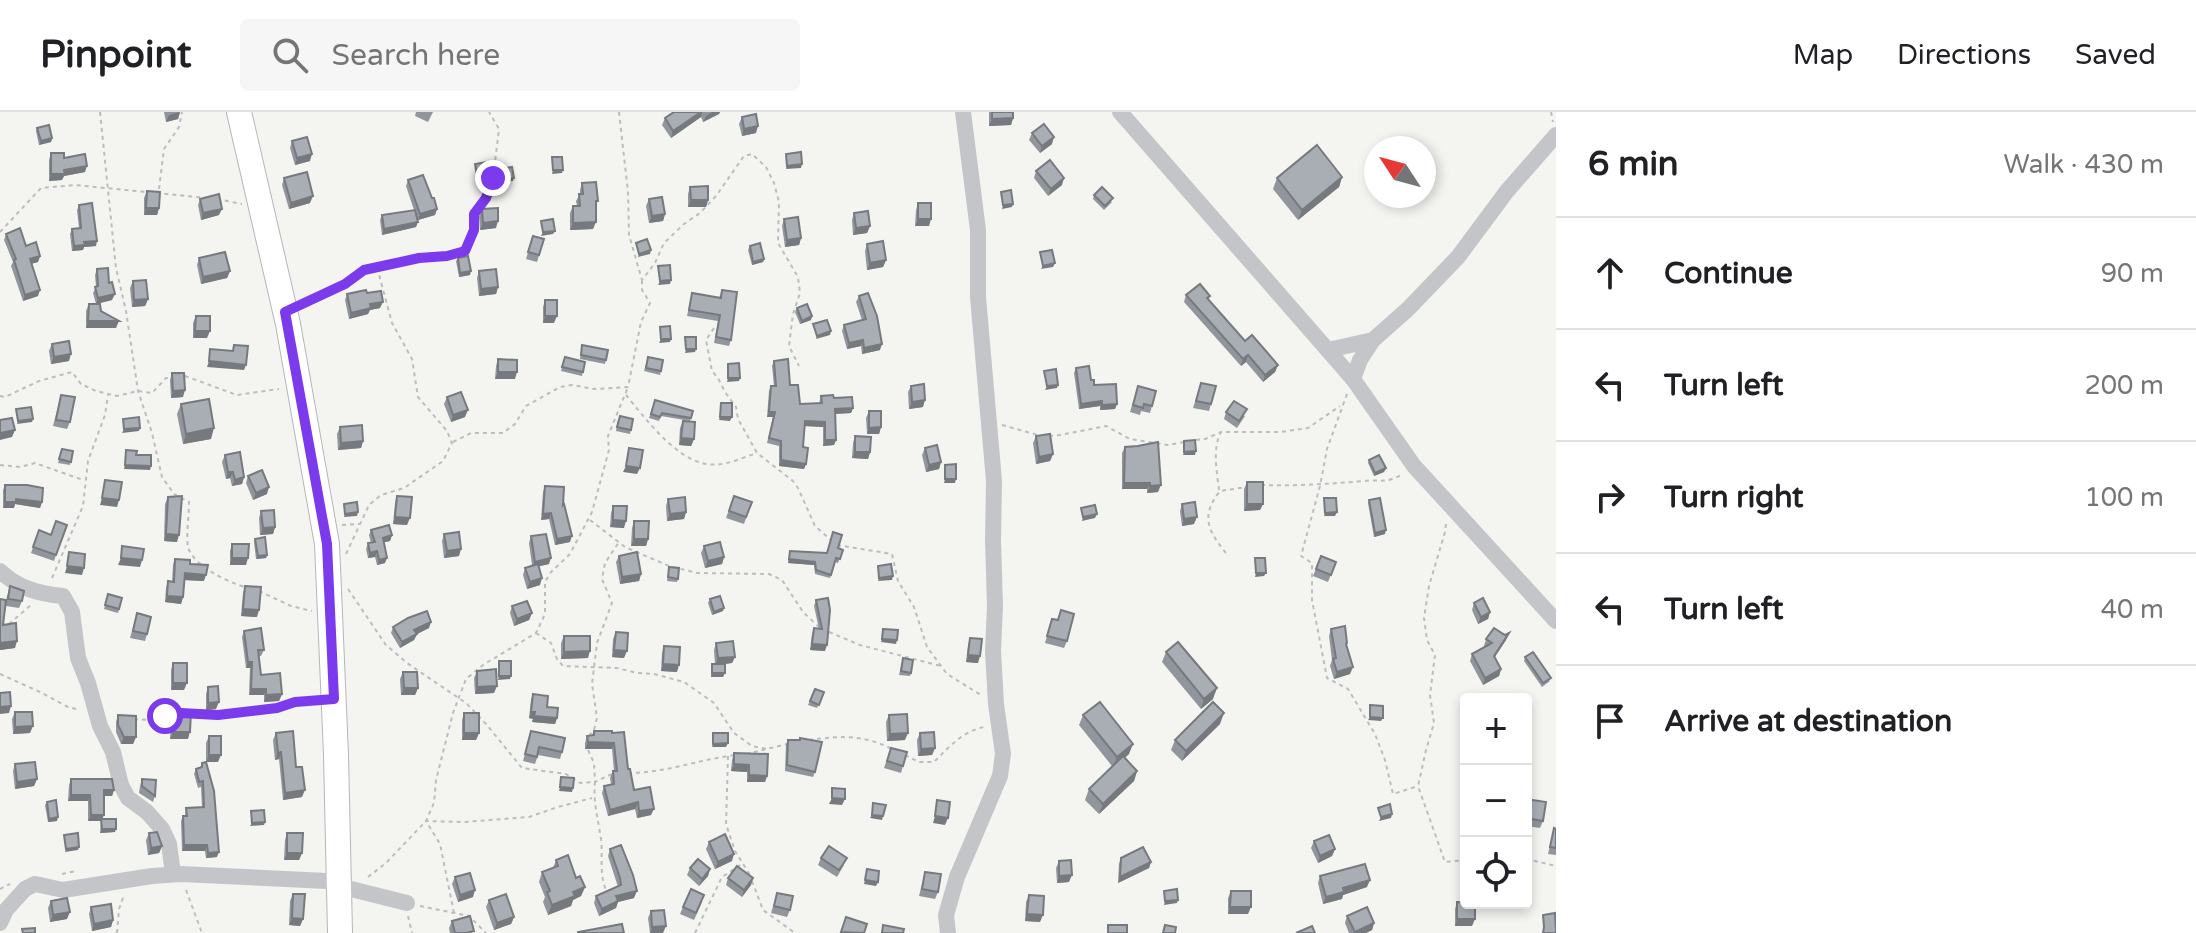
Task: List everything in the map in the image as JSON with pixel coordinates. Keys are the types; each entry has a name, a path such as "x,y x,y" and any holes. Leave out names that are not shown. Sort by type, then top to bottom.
{"main road":[{"path":"239,112 285,312 327,544 346,888 340,933"}],"street":[{"path":"948,933 946,915 957,877 1000,776 1003,754 993,651 994,481 978,297 978,230 963,112"},
{"path":"1120,112 1353,379 1414,466 1556,621"},
{"path":"1353,379 1360,360 1373,340 1458,257 1507,191 1556,135"},
{"path":"1328,350 1373,340"},
{"path":"0,571 17,585 43,594 63,596 72,612 78,658 96,714 113,752 121,785 128,798 147,812 162,829 177,874"},
{"path":"0,923 6,910 25,889 35,884 63,890 177,874 327,881 407,903"}],"path":[{"path":"100,112 116,268 138,391 162,477 174,494 189,502 187,545 193,559 228,582 265,593 291,606 330,614"},
{"path":"158,192 164,149 179,127 182,112"},
{"path":"285,312 345,284 364,270 465,251 474,230 474,214 486,198 493,178 499,129 489,112"},
{"path":"346,888 386,863 426,821 434,803 436,780 466,679 536,633 545,614 545,582 570,554 589,519 607,460 608,436 628,387 641,322 650,303 642,290 629,235 628,192 619,112"},
{"path":"642,280 655,263 664,243 700,213 744,156 752,154 766,167 774,183 779,202 778,243 798,277 800,293 793,314 789,346 799,366"},
{"path":"0,232 41,188 75,185 158,192 222,199 261,208"},
{"path":"377,267 392,323 412,359 418,397 447,431 452,443"},
{"path":"714,328 706,340 712,371 736,407 738,419 757,453 793,481 815,526 829,539 839,546 892,554 898,581 914,607 927,647 947,674 996,704"},
{"path":"0,396 5,397 39,381 72,372 81,384 117,396 138,391 152,393 166,378 186,376 237,395 300,388"},
{"path":"1353,379 1327,449 1301,556 1312,563 1312,600 1327,678 1348,689 1375,734 1393,794 1418,786"},
{"path":"345,555 369,505 381,495 404,488 443,461 452,443 471,433 503,433 515,424 526,406 560,387 628,387"},
{"path":"2,628 13,622 43,594 70,541 83,506 88,461 105,415 108,394"},
{"path":"625,394 647,421 689,459 709,465 727,463 757,453"},
{"path":"989,420 1040,436 1106,426 1130,439 1168,445 1205,439 1221,432 1280,432 1308,428 1343,404"},
{"path":"1220,491 1216,447 1221,432"},
{"path":"0,465 20,467 35,463 86,481"},
{"path":"1260,485 1320,486 1374,480 1387,482 1414,466"},
{"path":"1226,553 1214,538 1207,521 1212,501 1220,491 1246,487"},
{"path":"1444,499 1445,532 1429,586 1424,618 1427,640 1435,655 1430,695 1434,723 1418,786 1445,862 1460,861"},
{"path":"589,519 625,547 669,566 697,573 769,574 782,580 816,627 860,645 942,666"},
{"path":"606,890 602,880 601,839 593,797 594,763 588,753 588,737 594,730 597,718 592,684 597,643 612,603 602,579 605,563 619,542"},
{"path":"329,583 347,587 386,645 459,698 486,724 522,768 566,774 580,783 595,782 615,773"},
{"path":"536,633 551,643 563,666 654,674 684,682 714,703 734,733 752,746 768,749"},
{"path":"0,674 68,707 96,714"},
{"path":"125,718 149,720 181,713 218,715 334,699"},
{"path":"801,741 856,736 878,741 919,762 934,762 973,729 1000,726"},
{"path":"630,773 645,773 790,744"},
{"path":"728,756 726,824 735,851 750,875 763,910 795,933"},
{"path":"426,821 464,822 529,817 593,797"},
{"path":"426,821 440,844 454,913"},
{"path":"1532,860 1556,866"},
{"path":"695,933 722,877 743,863"},
{"path":"177,874 202,933"},
{"path":"117,933 119,909 130,879"},
{"path":"412,933 407,903 469,916 486,933"}],"building":[{"path":"674,112 701,112 673,131 665,118"},
{"path":"992,112 1013,112 1013,118 992,119"},
{"path":"756,114 758,126 744,129 742,117"},
{"path":"1044,124 1054,137 1042,146 1032,133"},
{"path":"49,125 52,138 41,141 37,128"},
{"path":"307,137 312,154 297,158 292,141"},
{"path":"1317,145 1342,177 1302,210 1277,178"},
{"path":"801,152 802,164 787,166 786,154"},
{"path":"51,153 64,153 64,158 85,154 87,166 64,170 65,174 51,174"},
{"path":"552,157 562,157 563,170 553,170"},
{"path":"1050,160 1064,178 1051,189 1036,171"},
{"path":"488,162 490,173 477,175 475,164"},
{"path":"512,167 514,178 502,180 500,169"},
{"path":"307,172 313,196 291,203 284,178"},
{"path":"423,175 437,209 420,214 408,180"},
{"path":"596,182 596,222 573,223 573,206 580,206 582,183"},
{"path":"708,186 708,200 691,200 690,187"},
{"path":"1102,187 1113,198 1105,206 1094,195"},
{"path":"1011,190 1013,204 1003,205 1001,192"},
{"path":"147,191 160,192 159,208 146,208"},
{"path":"219,194 222,209 203,213 200,199"},
{"path":"662,197 665,214 652,216 649,199"},
{"path":"92,203 97,241 74,246 72,229 81,228 79,205"},
{"path":"918,203 931,203 931,219 918,219"},
{"path":"498,208 498,221 483,223 482,209"},
{"path":"415,210 418,222 384,229 382,215"},
{"path":"868,211 870,226 856,228 854,213"},
{"path":"798,217 801,238 787,240 784,219"},
{"path":"553,219 555,231 543,232 541,221"},
{"path":"20,228 26,246 36,242 40,256 30,259 40,290 25,295 6,234"},
{"path":"533,236 544,239 539,255 528,252"},
{"path":"647,239 651,250 639,254 636,243"},
{"path":"883,241 886,260 870,263 867,244"},
{"path":"760,243 764,259 753,262 750,246"},
{"path":"1052,250 1055,263 1043,266 1040,252"},
{"path":"225,252 230,271 203,277 199,258"},
{"path":"468,256 471,271 460,273 458,258"},
{"path":"670,265 671,280 660,281 658,266"},
{"path":"108,268 109,283 112,282 115,294 98,298 95,287 98,286 97,269"},
{"path":"496,269 498,287 481,289 479,271"},
{"path":"146,280 148,299 134,300 133,281"},
{"path":"1200,284 1210,296 1207,298 1245,341 1252,335 1278,365 1265,375 1248,355 1243,359 1186,295"},
{"path":"366,290 367,293 381,291 383,302 351,313 347,294"},
{"path":"722,290 737,292 731,340 716,337 720,315 689,310 692,293 721,298"},
{"path":"868,293 877,316 882,344 864,348 863,340 849,343 844,325 866,319 859,296"},
{"path":"545,300 557,300 557,316 545,316"},
{"path":"89,304 100,304 101,311 119,321 88,321"},
{"path":"807,304 812,316 802,321 797,308"},
{"path":"196,316 210,316 210,331 195,331"},
{"path":"827,320 831,331 817,336 813,324"},
{"path":"670,326 671,339 661,339 660,327"},
{"path":"685,337 696,337 696,349 686,349"},
{"path":"69,341 71,354 54,357 52,344"},
{"path":"234,345 248,346 246,365 209,361 210,349 233,351"},
{"path":"582,345 608,350 606,360 581,355"},
{"path":"565,357 585,362 583,372 562,367"},
{"path":"648,357 663,360 661,371 646,368"},
{"path":"498,359 517,360 517,372 498,372"},
{"path":"788,359 790,385 798,385 800,404 822,403 821,396 852,397 853,408 835,409 836,440 825,440 825,422 805,421 803,447 808,448 806,464 781,460 781,441 769,438 775,412 769,412 771,386 776,386 774,361"},
{"path":"739,363 740,378 728,378 728,364"},
{"path":"1089,366 1094,385 1116,384 1117,404 1102,405 1102,401 1081,404 1076,368"},
{"path":"1056,369 1058,385 1047,386 1044,371"},
{"path":"172,373 184,373 185,390 173,391"},
{"path":"1201,383 1216,386 1211,404 1196,401"},
{"path":"924,384 925,400 912,402 911,386"},
{"path":"1138,386 1156,391 1152,406 1144,404 1143,408 1133,405"},
{"path":"461,392 468,410 453,415 447,397"},
{"path":"61,395 75,397 70,422 56,420"},
{"path":"209,399 214,428 186,434 181,404"},
{"path":"655,400 693,411 691,418 651,414"},
{"path":"1234,401 1247,409 1239,421 1226,412"},
{"path":"721,403 732,403 732,417 720,417"},
{"path":"31,407 33,419 18,421 16,409"},
{"path":"869,411 881,411 881,427 869,428"},
{"path":"620,416 633,419 631,430 617,427"},
{"path":"139,417 140,428 124,429 123,419"},
{"path":"12,418 15,430 0,433 0,420"},
{"path":"683,421 695,422 694,439 681,438"},
{"path":"362,425 363,441 341,443 340,427"},
{"path":"1050,434 1053,454 1039,457 1036,436"},
{"path":"855,436 871,437 870,452 855,452"},
{"path":"1195,440 1196,451 1184,452 1184,441"},
{"path":"1158,442 1161,485 1124,483 1125,447"},
{"path":"937,445 941,462 929,465 925,448"},
{"path":"629,448 643,450 640,468 626,466"},
{"path":"62,449 73,451 71,462 59,459"},
{"path":"126,450 137,451 136,455 151,455 151,466 125,465"},
{"path":"240,452 244,477 235,480 233,472 228,472 225,455"},
{"path":"1379,455 1386,468 1375,473 1369,460"},
{"path":"956,464 956,479 945,479 945,465"},
{"path":"262,470 269,487 256,493 248,476"},
{"path":"105,480 122,482 119,500 102,498"},
{"path":"1247,482 1263,482 1263,504 1247,504"},
{"path":"5,485 43,488 42,502 16,499 16,502 5,502"},
{"path":"545,486 564,487 563,505 572,536 557,539 551,513 543,514"},
{"path":"182,496 179,535 166,534 168,497"},
{"path":"397,496 412,497 410,518 395,517"},
{"path":"734,496 752,502 746,517 729,511"},
{"path":"685,497 686,512 670,514 668,499"},
{"path":"1324,498 1336,498 1337,512 1325,513"},
{"path":"1380,498 1386,530 1375,533 1369,500"},
{"path":"357,502 358,512 345,514 344,504"},
{"path":"1195,502 1197,517 1184,519 1182,504"},
{"path":"1095,505 1097,514 1083,517 1081,508"},
{"path":"613,506 627,506 626,521 613,520"},
{"path":"274,510 275,527 263,528 261,511"},
{"path":"56,521 67,525 56,555 33,547 39,530 51,535"},
{"path":"634,521 649,521 648,539 634,539"},
{"path":"389,525 392,535 383,538 387,558 379,560 377,551 370,553 368,543 375,542 371,530"},
{"path":"459,532 461,549 447,551 444,534"},
{"path":"833,532 842,535 838,548 843,550 840,559 836,558 831,575 816,570 815,562 789,559 790,551 827,553"},
{"path":"546,534 551,558 535,562 531,536"},
{"path":"265,537 267,555 258,556 255,539"},
{"path":"720,542 724,557 708,561 704,546"},
{"path":"232,544 249,544 248,558 232,558"},
{"path":"122,546 144,549 142,560 121,558"},
{"path":"69,552 85,554 84,568 67,566"},
{"path":"637,552 641,574 622,577 619,556"},
{"path":"1321,556 1336,562 1331,575 1316,569"},
{"path":"1255,558 1265,558 1266,573 1256,573"},
{"path":"175,559 208,565 206,575 185,573 183,597 167,596 168,581 174,582"},
{"path":"538,564 542,578 530,582 525,568"},
{"path":"891,564 893,576 879,578 878,566"},
{"path":"669,567 679,568 678,579 668,577"},
{"path":"10,586 24,591 22,601 8,599"},
{"path":"245,586 261,587 259,610 243,609"},
{"path":"108,594 122,598 119,609 105,605"},
{"path":"720,596 724,608 714,612 710,599"},
{"path":"828,598 827,645 812,644 814,628 822,629 816,600"},
{"path":"1483,598 1490,612 1481,617 1474,603"},
{"path":"0,599 6,600 3,625 16,623 17,641 0,643"},
{"path":"527,601 532,613 517,619 512,606"},
{"path":"1061,610 1074,614 1067,641 1047,636 1052,619 1058,620"},
{"path":"427,611 431,622 414,630 417,634 402,642 393,627"},
{"path":"137,613 151,617 147,634 133,631"},
{"path":"1345,626 1346,644 1353,667 1337,672 1331,629"},
{"path":"261,628 264,650 258,650 261,675 280,673 282,694 266,695 266,689 251,689 252,662 248,662 244,631"},
{"path":"1494,628 1505,635 1509,633 1494,656 1501,669 1485,678 1472,654 1492,643 1486,639"},
{"path":"883,629 898,630 897,640 882,639"},
{"path":"616,632 628,633 627,651 614,650"},
{"path":"564,636 590,636 590,651 564,652"},
{"path":"970,638 982,639 980,656 968,655"},
{"path":"733,641 735,657 718,658 716,643"},
{"path":"1178,642 1217,688 1204,699 1166,652"},
{"path":"664,646 680,647 679,665 663,664"},
{"path":"1533,652 1551,678 1543,683 1525,657"},
{"path":"903,658 913,660 911,673 901,671"},
{"path":"499,661 511,661 511,676 499,676"},
{"path":"173,663 187,663 187,683 173,683"},
{"path":"712,664 725,664 725,673 712,673"},
{"path":"496,669 497,686 477,687 477,671"},
{"path":"403,672 417,672 418,688 404,688"},
{"path":"218,686 219,702 208,703 208,687"},
{"path":"815,689 824,692 819,705 810,701"},
{"path":"10,692 11,706 0,707 0,693"},
{"path":"533,694 548,696 547,707 558,708 557,718 534,716 535,712 531,712"},
{"path":"1100,702 1133,744 1117,757 1083,715"},
{"path":"1213,702 1224,713 1186,751 1175,740"},
{"path":"1370,705 1383,706 1383,718 1370,717"},
{"path":"174,711 191,711 190,732 173,732"},
{"path":"15,712 32,712 33,726 15,727"},
{"path":"464,713 479,713 479,733 464,733"},
{"path":"907,714 908,733 890,734 889,715"},
{"path":"118,715 136,716 136,737 124,737 118,725"},
{"path":"293,731 296,767 302,767 305,790 285,793 276,733"},
{"path":"531,731 565,738 562,752 539,747 537,757 525,754"},
{"path":"594,731 624,732 634,790 650,787 654,809 639,811 638,802 610,810 604,786 614,784 613,771 617,771 614,743 588,742 587,736 594,735"},
{"path":"934,732 935,748 921,749 920,733"},
{"path":"713,733 728,733 728,743 713,744"},
{"path":"209,736 221,736 221,755 209,755"},
{"path":"800,738 822,742 815,772 787,765 788,740"},
{"path":"891,748 907,752 903,766 887,761"},
{"path":"734,753 768,754 767,776 749,775 749,765 734,764"},
{"path":"1123,756 1137,771 1103,804 1089,789"},
{"path":"35,762 37,779 17,782 15,764"},
{"path":"206,762 214,791 219,852 208,853 207,845 184,845 183,816 187,816 186,808 204,807 203,781 199,782 196,769"},
{"path":"561,777 574,778 573,788 560,787"},
{"path":"71,779 112,779 114,790 104,790 104,815 91,815 90,795 71,795"},
{"path":"142,779 156,780 155,796 142,786"},
{"path":"832,788 845,789 845,799 832,798"},
{"path":"56,800 58,817 49,819 47,802"},
{"path":"937,800 950,802 948,818 935,816"},
{"path":"1532,800 1546,802 1543,821 1532,819"},
{"path":"873,803 886,805 883,816 872,815"},
{"path":"1390,804 1392,814 1381,817 1378,808"},
{"path":"264,810 265,822 252,823 251,811"},
{"path":"101,819 116,819 116,829 102,829"},
{"path":"1556,829 1556,848 1550,847"},
{"path":"157,832 162,846 151,848 149,833"},
{"path":"78,833 79,847 66,849 64,835"},
{"path":"287,833 303,833 302,853 287,853"},
{"path":"725,834 734,854 718,862 709,842"},
{"path":"1329,835 1335,849 1320,856 1314,841"},
{"path":"621,845 637,891 616,896 618,901 602,909 596,896 621,885 610,849"},
{"path":"829,846 847,858 839,870 821,858"},
{"path":"1143,847 1151,862 1120,877 1121,858"},
{"path":"568,855 576,878 580,876 585,887 573,892 575,896 552,905 542,872 558,866 556,860"},
{"path":"698,859 710,869 702,879 690,868"},
{"path":"1071,860 1072,875 1059,876 1059,861"},
{"path":"1365,864 1370,880 1326,897 1320,876"},
{"path":"737,866 753,878 744,890 728,878"},
{"path":"867,869 879,871 878,882 865,880"},
{"path":"925,872 941,874 938,892 922,889"},
{"path":"470,873 475,890 460,895 455,877"},
{"path":"691,889 704,895 696,913 683,907"},
{"path":"1177,889 1178,900 1165,901 1164,891"},
{"path":"1231,891 1251,891 1251,907 1230,907"},
{"path":"777,893 793,896 790,910 774,906"},
{"path":"293,894 305,894 303,919 292,918"},
{"path":"506,894 514,917 497,923 489,900"},
{"path":"1029,895 1044,896 1043,915 1027,914"},
{"path":"67,898 70,912 53,915 51,901"},
{"path":"1457,902 1460,902 1460,909 1475,909 1475,919 1457,919"},
{"path":"111,904 113,920 94,924 91,907"},
{"path":"1367,907 1374,923 1355,932 1347,916"},
{"path":"664,910 666,926 652,927 651,911"},
{"path":"1555,913 1556,933 1543,933 1543,915"},
{"path":"470,916 474,931 455,933 452,921"},
{"path":"846,917 867,924 864,933 841,932"},
{"path":"622,924 624,933 578,933 578,932"},
{"path":"883,925 904,929 903,933 882,933"},
{"path":"1108,925 1127,925 1127,933 1108,933"},
{"path":"1165,925 1176,927 1175,933 1163,933"},
{"path":"1312,926 1315,933 1296,933"},
{"path":"35,928 35,933 23,933 22,929"}],"route":[{"path":"165,716 181,713 218,715 334,699 327,544 285,312 345,284 364,270 465,251 474,230 474,214 486,198 493,178"}]}
